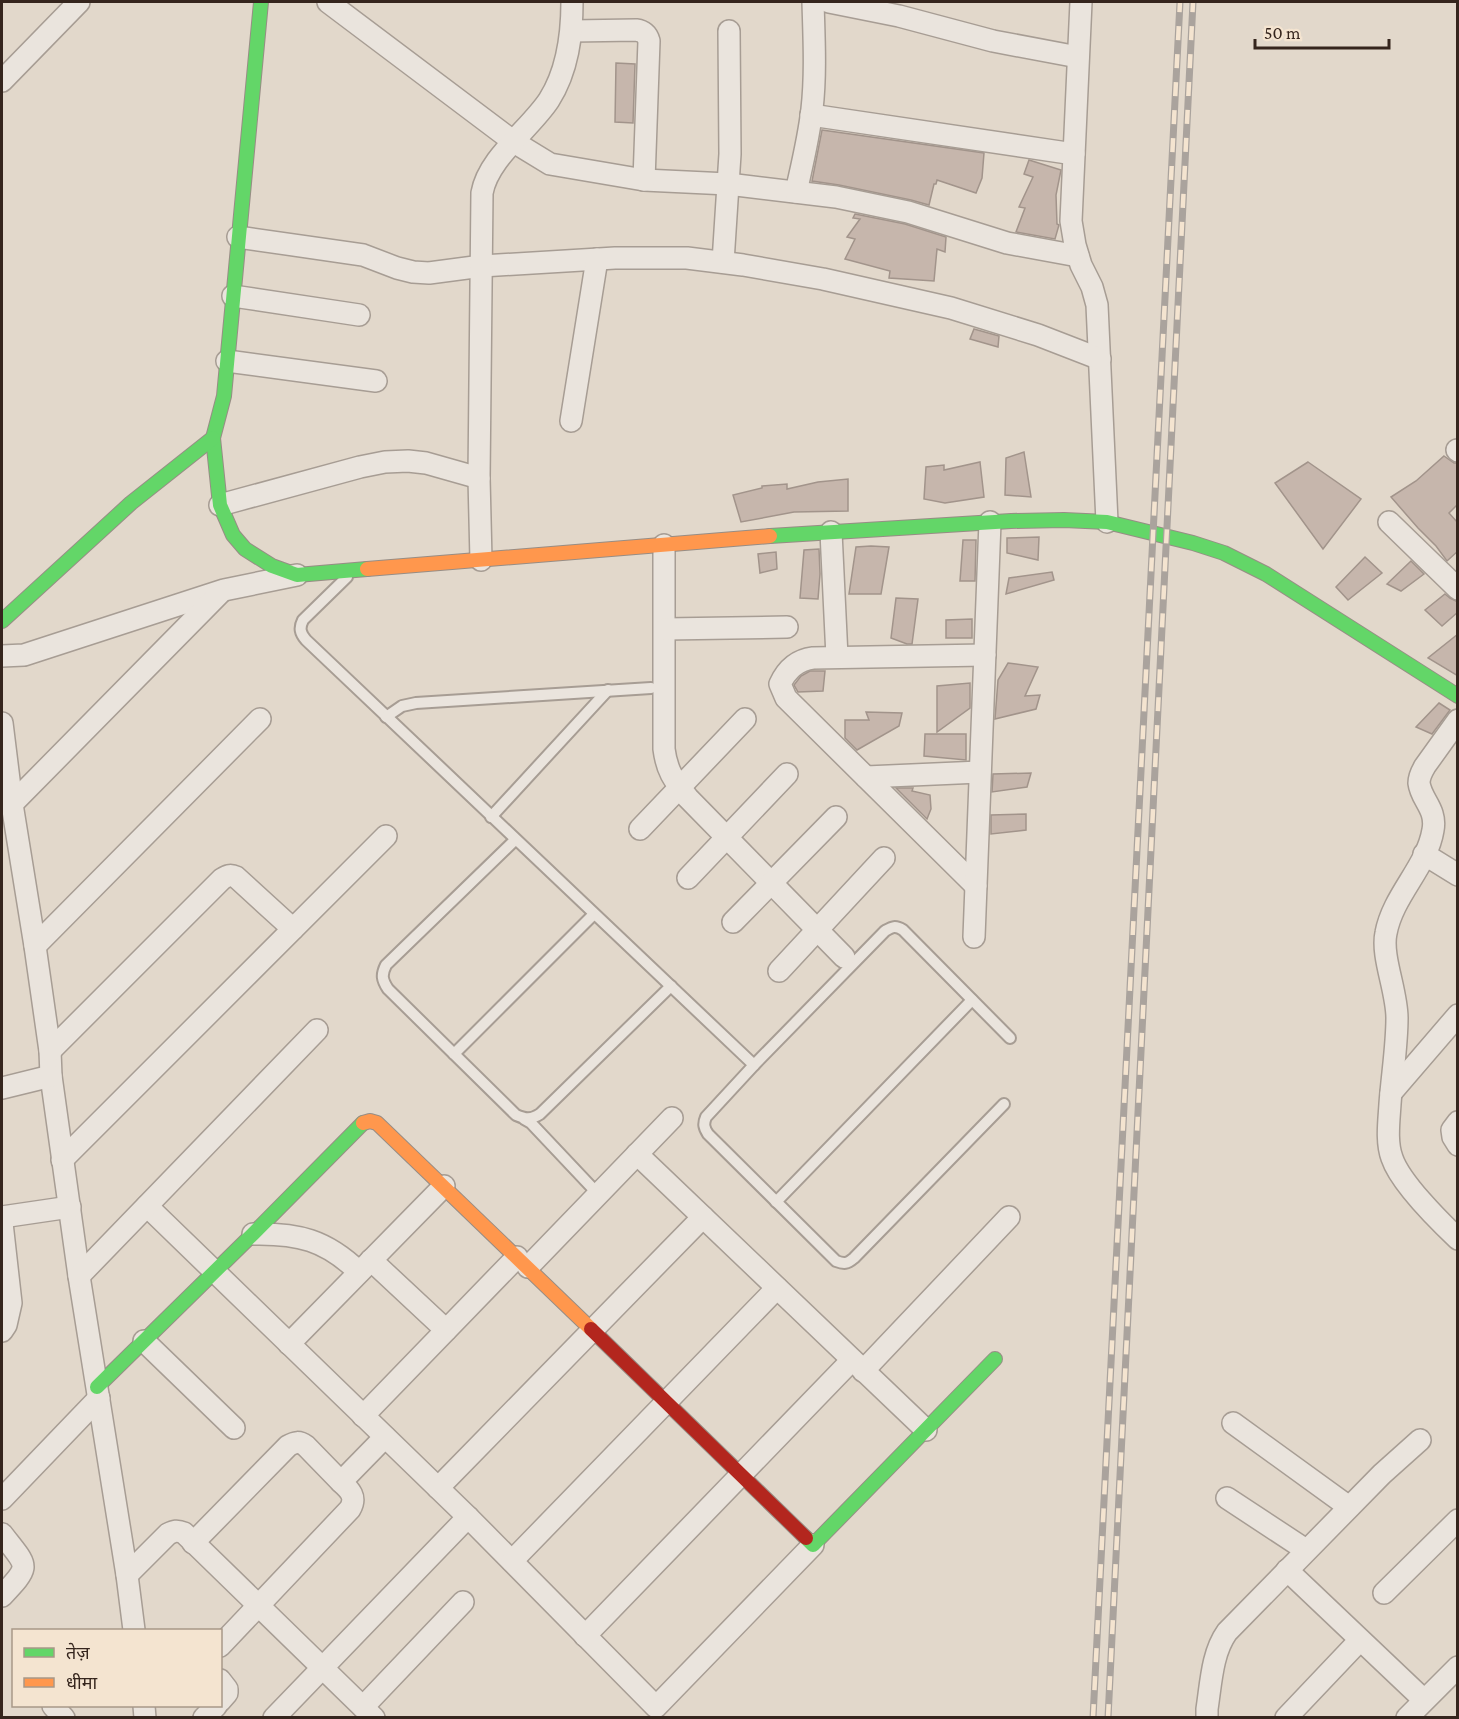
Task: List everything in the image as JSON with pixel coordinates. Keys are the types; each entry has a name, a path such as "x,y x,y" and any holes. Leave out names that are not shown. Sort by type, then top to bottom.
{"street":[{"path":"2,81 79,2"},
{"path":"261,2 224,396 213,438 220,505 233,535 245,549 272,566 297,574"},
{"path":"328,2 514,142 550,164 644,180 728,184 836,197 908,212 1007,243 1078,256"},
{"path":"481,560 481,213 483,186 498,161 550,98 565,63 572,31 572,2"},
{"path":"796,192 811,115 814,74 813,2"},
{"path":"829,2 899,16 993,41 1078,57"},
{"path":"1081,2 1071,221 1078,256 1092,287 1097,306 1107,522"},
{"path":"572,31 636,30 642,31 647,36 649,41 644,180"},
{"path":"723,262 730,154 729,31"},
{"path":"811,115 1074,154"},
{"path":"238,237 363,255 397,268 429,273 597,259 687,258 723,262 823,279 951,308 1038,335 1100,359"},
{"path":"571,422 597,259"},
{"path":"233,296 359,315"},
{"path":"227,362 376,381"},
{"path":"2,621 174,466 213,438"},
{"path":"220,505 385,462 426,463 480,478"},
{"path":"2,656 24,655 224,590 297,574 831,532 1064,519 1107,522 1224,553 1266,574 1458,696"},
{"path":"974,937 990,522"},
{"path":"1389,522 1458,589"},
{"path":"831,532 837,657"},
{"path":"663,545 666,766 688,798 844,957"},
{"path":"12,804 224,590"},
{"path":"665,629 787,627"},
{"path":"976,886 786,698 780,684 784,675 804,659 985,655"},
{"path":"35,946 260,719"},
{"path":"640,829 745,719"},
{"path":"1458,720 1421,774 1419,783 1432,810 1433,832 1424,854 1391,915 1385,934 1385,951 1394,987 1397,1017 1388,1132 1392,1158 1406,1182 1458,1239"},
{"path":"2,723 12,804 50,1051 62,1160 134,1629"},
{"path":"866,777 980,772"},
{"path":"688,878 787,774"},
{"path":"733,922 836,817"},
{"path":"62,1160 386,836"},
{"path":"1424,854 1458,875"},
{"path":"779,971 884,858"},
{"path":"50,1051 227,876 236,877 293,929"},
{"path":"1391,1093 1458,1015"},
{"path":"79,1276 317,1030"},
{"path":"2,1088 51,1076"},
{"path":"363,1416 446,1330 598,1194 672,1118"},
{"path":"2,1499 144,1341 365,1121 371,1120 444,1186 813,1545"},
{"path":"1458,1122 1452,1130 1458,1145"},
{"path":"637,1154 926,1430"},
{"path":"289,1344 444,1186"},
{"path":"147,1206 512,1561 585,1636 651,1712 995,1359"},
{"path":"2,1217 70,1207"},
{"path":"438,1488 703,1217"},
{"path":"585,1636 741,1474 858,1365 1009,1217"},
{"path":"2,1223 11,1303 6,1325 2,1331"},
{"path":"253,1234 280,1234 303,1238 329,1248 365,1266 446,1330"},
{"path":"512,1561 777,1288"},
{"path":"144,1341 234,1428"},
{"path":"1233,1423 1349,1507"},
{"path":"341,1482 385,1437"},
{"path":"1207,1718 1216,1651 1220,1641 1306,1550 1382,1474 1420,1440"},
{"path":"193,1542 288,1446 294,1443 300,1442 306,1446 351,1491 353,1497 350,1509 222,1644"},
{"path":"1227,1498 1306,1550"},
{"path":"274,1718 468,1517"},
{"path":"1384,1593 1458,1520"},
{"path":"127,1575 168,1534 173,1531 184,1533 368,1712 463,1602"},
{"path":"2,1534 24,1567 18,1579 2,1596"},
{"path":"1287,1570 1424,1700"},
{"path":"1286,1718 1360,1640"},
{"path":"1407,1718 1458,1667"},
{"path":"222,1683 227,1693 222,1699"},
{"path":"53,1707 64,1718"},
{"path":"204,1718 215,1707"}],"lane":[{"path":"353,570 303,620 300,634 754,1065"},
{"path":"386,717 402,706 416,703 651,688"},
{"path":"491,817 608,690"},
{"path":"515,840 386,965 382,973 383,981 388,989 516,1115 531,1123 598,1194"},
{"path":"454,1054 594,914"},
{"path":"1004,1104 854,1258 843,1264 836,1260 776,1202 704,1128 706,1117 754,1065 885,931 892,927 897,926 903,930 1010,1038"},
{"path":"524,1119 533,1119 540,1114 671,986"},
{"path":"776,1202 972,1000"}],"building":[{"path":"616,63 635,64 633,123 615,122"},
{"path":"822,130 984,153 982,178 976,193 937,180 929,205 812,181"},
{"path":"1029,160 1061,170 1056,195 1057,224 1059,225 1055,239 1016,232 1025,208 1019,207 1033,177 1024,174"},
{"path":"855,214 905,224 946,237 945,252 937,249 934,281 889,278 890,271 845,259 855,239 847,237 860,219 853,218"},
{"path":"974,329 999,336 998,347 970,339"},
{"path":"1024,452 1031,497 1005,495 1006,458"},
{"path":"1444,456 1458,463 1458,504 1449,513 1458,523 1458,551 1447,561 1391,497 1416,481"},
{"path":"980,462 984,497 945,503 924,499 926,467 944,465 944,470"},
{"path":"1308,462 1361,499 1323,549 1275,483"},
{"path":"848,479 848,511 794,512 741,522 733,495 762,488 762,486 787,484 787,489 818,482"},
{"path":"1039,537 1038,560 1007,553 1007,538"},
{"path":"963,540 976,540 975,581 960,581"},
{"path":"856,547 889,547 881,594 849,594"},
{"path":"819,549 818,599 800,598 804,550"},
{"path":"776,552 777,569 760,573 758,554"},
{"path":"1365,557 1382,573 1348,600 1336,587"},
{"path":"1411,561 1424,574 1401,591 1387,584"},
{"path":"1052,572 1054,580 1006,594 1009,578"},
{"path":"1445,594 1458,602 1458,612 1442,626 1425,610"},
{"path":"896,598 918,599 912,644 891,638"},
{"path":"972,619 972,638 946,638 946,620"},
{"path":"1458,634 1458,676 1428,658"},
{"path":"1008,663 1038,667 1025,696 1040,695 1036,709 995,719 998,680"},
{"path":"810,671 825,671 823,691 798,692 794,685 801,676"},
{"path":"970,683 970,708 937,732 937,686"},
{"path":"1439,703 1450,710 1432,734 1416,727"},
{"path":"866,712 902,713 899,726 857,750 845,738 845,720 869,720"},
{"path":"925,734 966,734 966,760 924,756"},
{"path":"1031,773 1027,787 992,792 993,774"},
{"path":"896,788 913,788 912,791 930,795 931,809 927,819"},
{"path":"1026,814 1026,830 991,834 991,815"}],"railway":[{"path":"1093,1718 1180,2"},
{"path":"1108,1718 1193,2"}],"traffic: fast":[{"path":"261,2 224,396 213,438 220,505 233,535 245,549 272,566 297,575 367,569"},
{"path":"2,621 131,503 213,438"},
{"path":"770,536 1011,521 1107,522 1224,553 1266,574 1458,696"},
{"path":"97,1387 363,1123"},
{"path":"806,1538 813,1545 995,1359"}],"traffic: slow":[{"path":"367,569 770,536"},
{"path":"363,1123 370,1121 377,1123 591,1329"}],"traffic: jam":[{"path":"591,1329 806,1538"}]}
